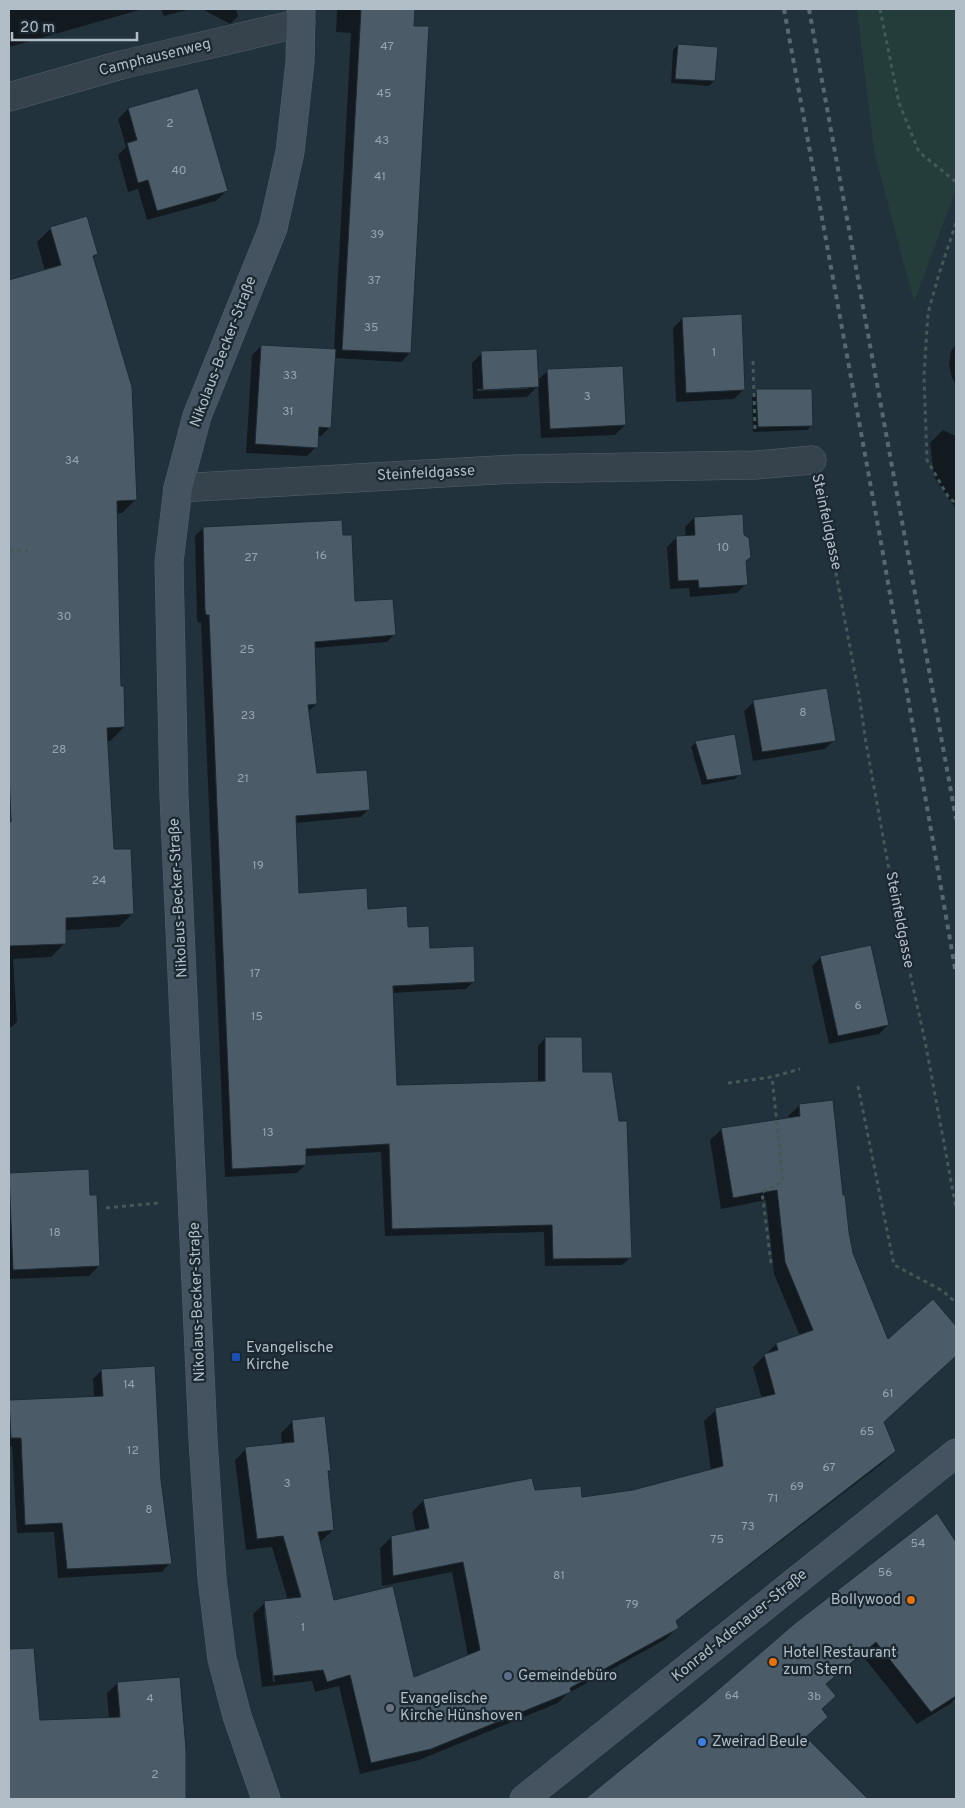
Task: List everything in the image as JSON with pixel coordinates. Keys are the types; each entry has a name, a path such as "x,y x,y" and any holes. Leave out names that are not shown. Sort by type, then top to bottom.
{"main road":[{"name":"Nikolaus-Becker-Straße","path":"266,1799 237,1716 222,1659 213,1585 203,1439 174,797 169,562 178,488 197,416 273,228 290,152 300,62 301,16"},
{"name":"Konrad-Adenauer-Straße","path":"524,1799 956,1453"}],"street":[{"name":"Camphausenweg","path":"9,97 301,16"},
{"name":"Steinfeldgasse","path":"178,488 516,469 756,465 812,460"}],"path":[{"path":"880,9 899,103 919,152 956,182"},
{"path":"956,223 928,313 924,376 927,460 949,498 956,503"},
{"path":"753,361 756,465"},
{"name":"Steinfeldgasse","path":"812,460 823,502 898,919 925,1041 956,1208"},
{"path":"9,552 28,551"},
{"path":"728,1083 772,1077 800,1069"},
{"path":"771,1262 762,1192 783,1181 772,1077"},
{"path":"858,1086 894,1265 943,1291 956,1303"},
{"path":"106,1208 193,1199"}],"green space":[{"path":"857,9 956,9 956,189 914,302 874,151"}],"building":[{"path":"361,9 415,9 414,26 429,26 411,353 342,350"},
{"path":"678,44 718,47 715,81 675,79"},
{"path":"198,88 228,191 157,211 148,180 138,183 127,143 137,140 128,108"},
{"path":"87,216 98,254 93,256 132,387 137,500 117,501 121,686 124,686 125,727 107,728 114,849 131,849 134,914 66,918 66,944 9,946 9,822 11,822 9,771 9,280 61,265 50,227"},
{"path":"742,314 745,390 686,393 682,317"},
{"path":"261,345 336,349 331,428 319,427 318,448 255,444"},
{"path":"537,349 539,387 483,390 481,351"},
{"path":"623,366 626,425 550,429 547,369"},
{"path":"756,389 812,389 813,426 758,427"},
{"path":"743,514 744,535 749,538 751,557 746,561 748,585 699,588 698,580 678,581 676,536 695,535 694,517"},
{"path":"342,520 343,535 352,535 355,601 393,599 396,635 315,642 317,704 308,705 317,773 367,770 370,810 296,816 299,893 367,888 368,909 407,906 408,927 429,926 430,948 474,946 475,982 393,986 397,1085 545,1081 545,1037 582,1037 583,1072 612,1072 619,1121 627,1121 632,1258 553,1259 552,1225 392,1229 389,1144 306,1149 306,1165 232,1169 209,615 206,615 205,610 203,527"},
{"path":"827,688 836,741 762,752 753,700"},
{"path":"735,734 742,775 707,780 695,741"},
{"path":"871,945 889,1025 838,1036 820,956"},
{"path":"833,1100 843,1195 845,1195 853,1253 888,1339 933,1299 956,1326 956,1356 884,1422 896,1451 676,1621 679,1628 570,1688 571,1692 431,1749 371,1763 350,1675 327,1682 323,1670 273,1676 264,1601 301,1597 283,1536 257,1539 245,1447 294,1442 292,1420 325,1416 331,1471 328,1471 334,1530 318,1532 334,1600 393,1586 414,1677 480,1650 463,1562 393,1576 391,1536 429,1528 423,1499 532,1478 535,1490 581,1486 582,1497 633,1490 723,1466 715,1408 775,1394 764,1354 778,1350 776,1343 813,1330 785,1262 777,1190 733,1198 721,1128 800,1116 799,1104"},
{"path":"89,1169 90,1195 97,1195 100,1266 13,1270 9,1173"},
{"path":"155,1366 161,1480 172,1564 67,1569 62,1523 25,1525 21,1438 11,1438 9,1400 103,1396 101,1369"},
{"path":"937,1513 956,1542 956,1696 931,1712 876,1642 826,1684 836,1696 822,1709 828,1717 806,1737 868,1799 585,1799 705,1701 794,1624"},
{"path":"34,1648 40,1720 120,1717 117,1682 180,1677 186,1749 186,1799 9,1799 9,1649"}],"railway":[{"path":"784,9 882,548 956,974"},
{"path":"809,9 956,819"}],"place":[{"name":"Evangelische Kirche","path":"236,1357"},
{"name":"Bollywood","path":"911,1600"},
{"name":"Hotel Restaurant zum Stern","path":"773,1662"},
{"name":"Gemeindebüro","path":"508,1676"},
{"name":"Evangelische Kirche Hünshoven","path":"390,1708"},
{"name":"Zweirad Beule","path":"702,1742"}]}
